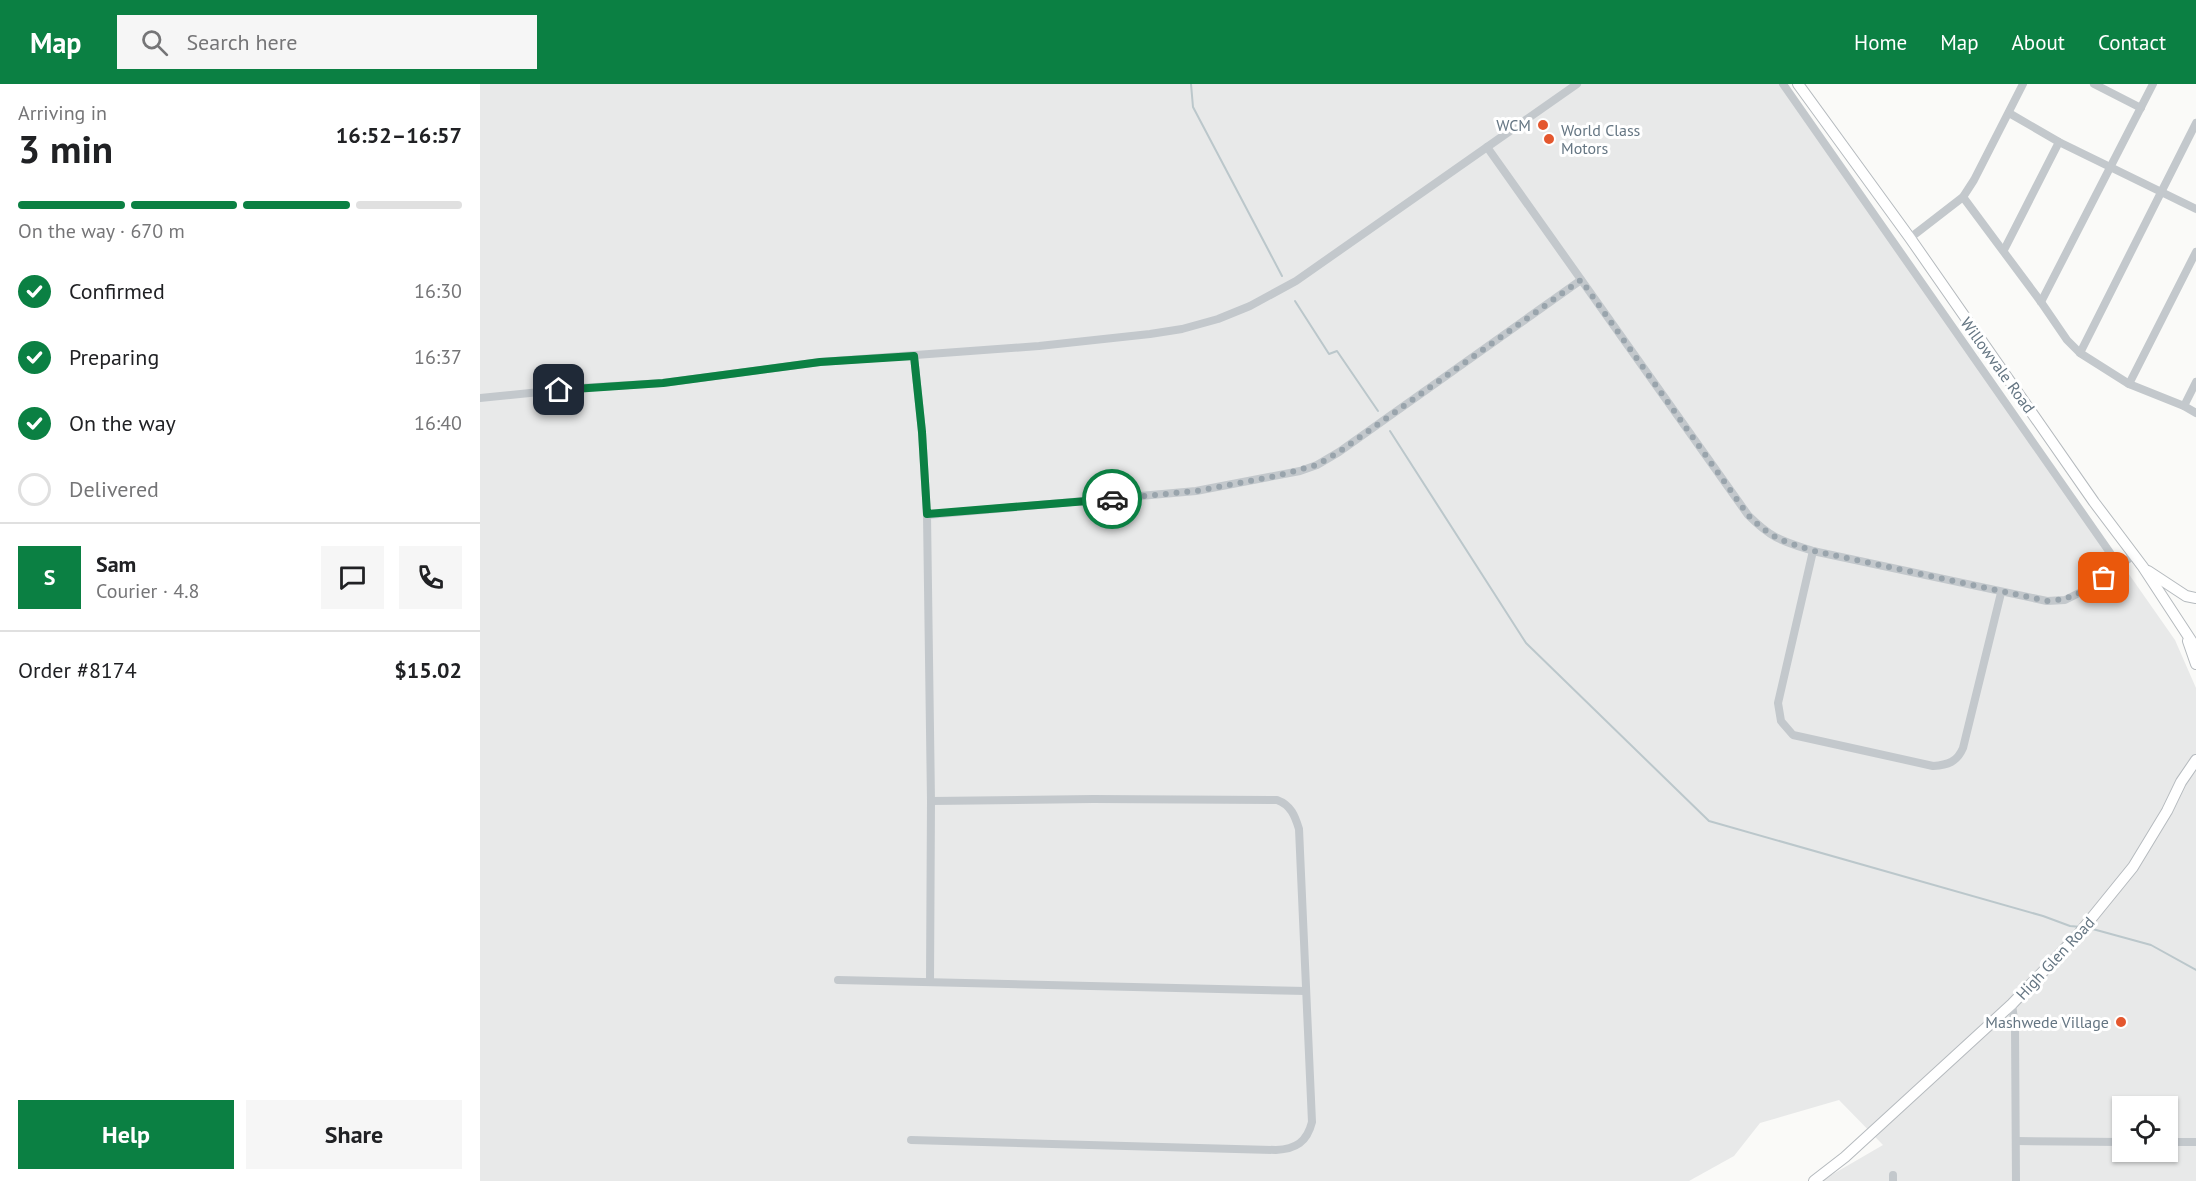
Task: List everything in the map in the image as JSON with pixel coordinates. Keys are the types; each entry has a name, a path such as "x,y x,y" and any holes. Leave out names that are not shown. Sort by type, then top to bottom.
{"main road":[{"name":"Willowvale Road","path":"1798,84 1910,238 2094,502 2143,567 2196,648"},
{"path":"2143,567 2186,596 2196,598"},
{"path":"2185,632 2196,664"},
{"name":"High Glen Road","path":"1814,1181 1845,1157 2012,1004 2078,936 2133,867 2196,760"},
{"name":"High Glen Road","path":"2167,811 2175,803 2196,766"}],"street":[{"path":"480,398 579,388 663,383 820,362 1039,346 1150,334 1182,329 1218,319 1250,306 1296,281 1577,84"},
{"path":"1783,84 2120,567"},
{"path":"1910,238 1963,197 2024,84"},
{"path":"2094,84 2141,108"},
{"path":"2041,302 2153,84"},
{"path":"2009,113 2059,142 2196,209"},
{"path":"2080,353 2196,123"},
{"path":"2004,250 2059,142"},
{"path":"1487,147 1748,515 1764,531 1778,540 1814,551 2047,601 2065,600 2088,590 2134,555"},
{"path":"1963,197 2004,250 2067,340 2080,353 2129,384 2196,413"},
{"path":"2129,384 2196,252"},
{"path":"927,514 1196,491 1300,471 1317,465 1339,452 1581,280"},
{"path":"914,356 927,514 931,801 930,981"},
{"path":"2184,406 2196,382"},
{"path":"1814,551 1778,703 1781,721 1793,735 1933,766 1952,762 1959,757 1963,748 2001,592"},
{"path":"911,1140 1276,1150 1297,1146 1310,1133 1312,1122 1299,829 1290,808 1284,803 1269,800 931,801"},
{"path":"838,980 1306,991"},
{"path":"2012,1004 2015,1027 2016,1181"},
{"path":"2017,1141 2112,1142"},
{"path":"2178,1142 2196,1142"}],"shaded area":[{"path":"480,84 1786,84 2175,640 2196,688 2196,1181 1821,1181 1883,1145 1839,1100 1760,1123 1734,1156 1689,1181 480,1181"}],"waterway":[{"path":"1191,84 1193,107 1282,276"},
{"path":"1295,301 1329,354 1337,351 1378,411"},
{"path":"1390,431 1526,643 1709,821 2043,916 2070,926 2081,927"},
{"path":"2089,928 2151,945 2196,970"}],"way so far":[{"path":"1112,499 1196,491 1239,484 1288,474 1317,465 1339,452 1581,280 1748,515 1764,531 1778,540 1814,551 2024,598 2047,601 2065,600 2088,590 2104,578"}],"place":[{"name":"WCM","path":"1543,125"},
{"name":"World Class Motors","path":"1549,139"},
{"name":"Mashwede Village","path":"2121,1022"}],"route":[{"path":"559,390 663,383 820,362 914,356 927,514 1112,499"}]}
